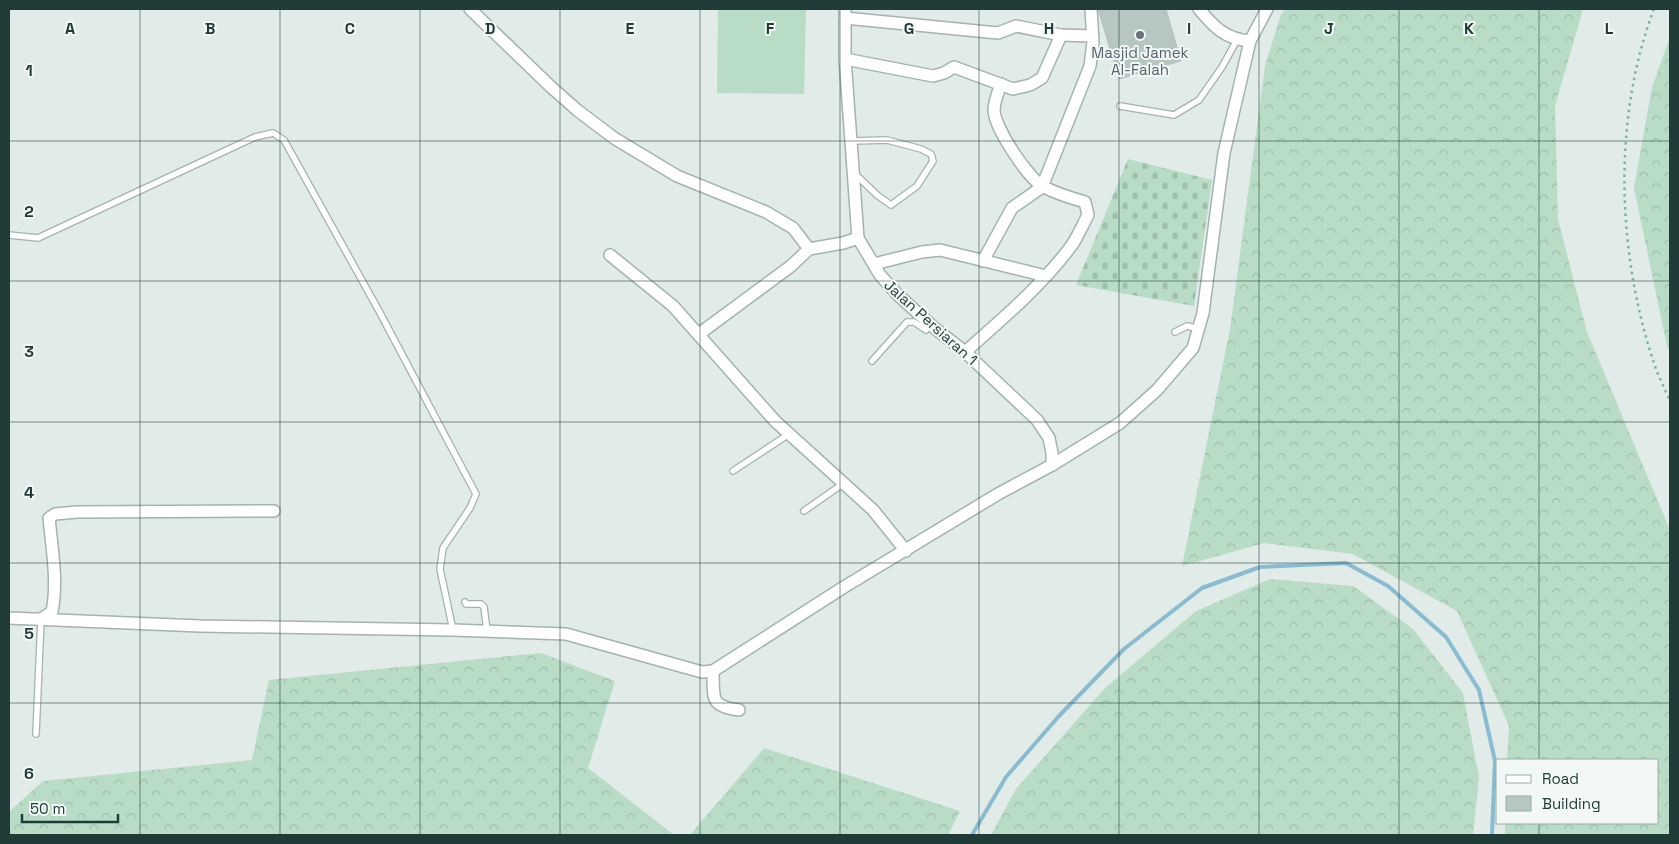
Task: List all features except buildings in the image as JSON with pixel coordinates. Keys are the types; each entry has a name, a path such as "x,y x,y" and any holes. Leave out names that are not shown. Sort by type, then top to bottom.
{"street":[{"path":"470,9 551,87 577,110 614,138 677,176 766,212 794,228 809,249"},
{"path":"982,261 1012,208 1042,187 1090,66 1093,36 1091,9"},
{"path":"1199,9 1210,22 1225,34 1237,40 1250,40"},
{"path":"9,618 200,626 453,630 566,634 702,672 713,672 844,587 1120,423 1156,390 1193,348 1200,329 1224,153 1250,40 1267,9"},
{"path":"845,13 998,33 1016,26 1061,35 1093,36"},
{"name":"Jalan Persiaran 1","path":"845,13 845,59 858,238 880,275 929,328 965,352 1037,420 1049,438 1052,465"},
{"path":"845,59 933,76 944,73 954,67 1013,89 1030,85 1042,78 1061,35"},
{"path":"965,352 1022,302 1046,276 1071,248 1088,215 1085,202 1042,187 1025,168 1001,133 995,122 994,108 1001,84"},
{"path":"699,334 791,266 809,249 843,243 858,238"},
{"path":"874,264 922,252 940,250 1046,276"},
{"path":"610,255 673,306 775,421 873,510 906,551"},
{"path":"41,619 52,612 55,599 49,518 55,514 77,512 274,511"},
{"path":"713,672 715,700 719,705 739,710"}],"lane":[{"path":"1120,106 1174,115 1199,100 1222,67 1237,40"},
{"path":"9,235 38,238 255,137 274,134 284,140 379,311 476,494 470,508 443,548 440,568 453,630"},
{"path":"851,141 887,140 931,154 933,161 917,186 891,205 877,195 852,171"},
{"path":"872,360 908,322 914,322 929,328"},
{"path":"1175,332 1186,326 1200,329"},
{"path":"733,471 789,434"},
{"path":"804,511 844,483"},
{"path":"465,602 466,604 481,604 484,607 487,631"},
{"path":"36,734 41,619"}],"path":[{"path":"1654,9 1642,42 1627,131 1625,181 1626,236 1637,300 1655,366 1670,400"}],"green space":[{"path":"718,9 806,9 804,94 717,93"},
{"path":"1286,9 1583,9 1555,106 1558,219 1587,332 1670,530 1670,835 1505,835 1505,824 1659,824 1659,759 1507,759 1509,726 1457,611 1353,554 1264,543 1182,566 1230,329 1265,66 1281,14"},
{"path":"1670,37 1670,353 1634,188 1652,87"},
{"path":"1128,159 1212,180 1194,306 1076,285"},
{"path":"1270,579 1353,586 1413,629 1463,693 1479,778 1473,835 991,835 1016,789 1105,688 1196,611"},
{"path":"541,653 615,681 588,768 674,835 9,835 9,812 43,781 252,760 269,680"},
{"path":"764,748 960,811 948,835 690,835"}],"waterway":[{"path":"972,835 1006,777 1059,716 1124,649 1202,588 1260,567 1346,563 1388,586 1446,637 1479,690 1495,761 1492,835"}],"place":[{"name":"Masjid Jamek Al-Falah","path":"1140,35"}]}
